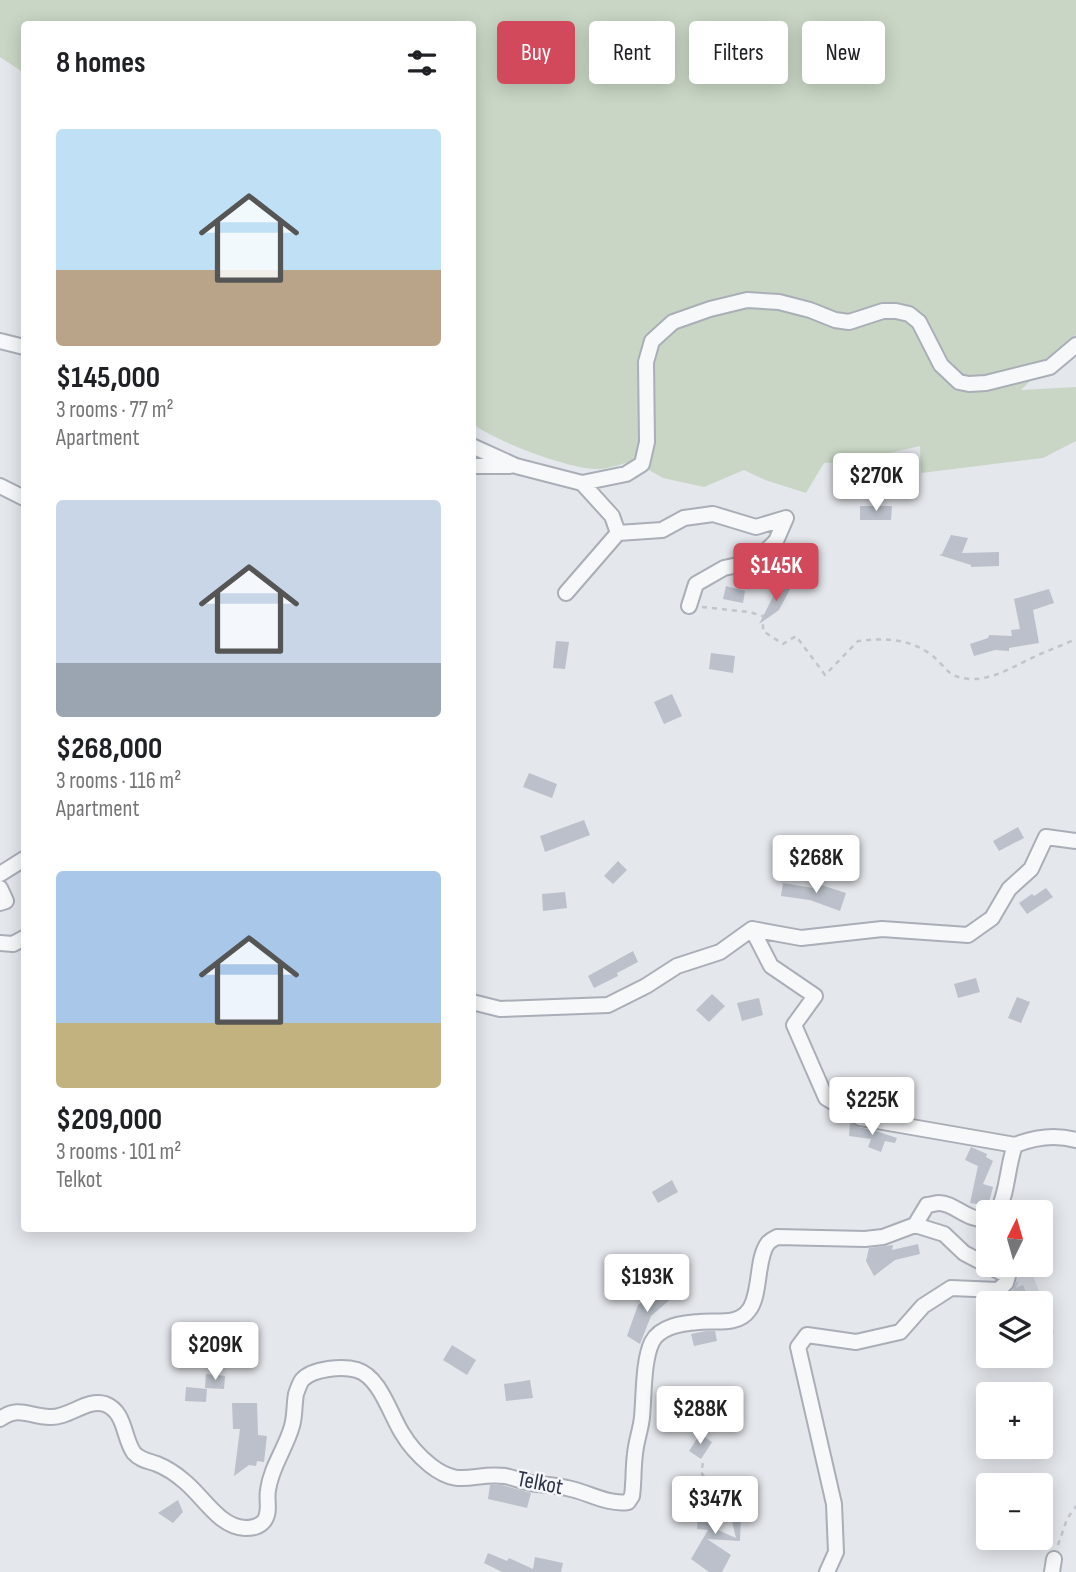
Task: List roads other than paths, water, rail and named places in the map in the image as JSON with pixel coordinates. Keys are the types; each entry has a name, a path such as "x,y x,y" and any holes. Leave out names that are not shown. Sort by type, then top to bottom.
{"street":[{"path":"476,448 516,466 582,483 625,474 642,464 647,442 646,362 652,341 673,322 747,300 779,302 849,322 883,311 909,314 919,323 941,365 959,382 986,383 1050,367 1076,345"},
{"path":"0,341 21,346"},
{"path":"476,466 516,466"},
{"path":"582,483 612,516 618,533"},
{"path":"0,486 21,496"},
{"path":"566,593 618,533 662,530 684,518 713,514 756,527 786,518 776,541 756,561 724,568 696,584 689,606"},
{"path":"476,1003 500,1009 608,1005 677,967 720,952 752,929 801,938 882,929 968,935 992,918 1009,889 1031,869 1046,837 1076,841"},
{"path":"0,874 21,861"},
{"path":"0,888 6,901 0,903"},
{"path":"752,929 771,966 815,996 794,1025 826,1098 860,1118 1015,1144 1048,1137 1076,1140"},
{"path":"0,943 13,944 21,940"},
{"path":"1001,1200 1015,1144"},
{"name":"Telkot","path":"0,1419 13,1412 53,1418 93,1404 104,1404 114,1409 120,1417 136,1455 172,1471 230,1524 253,1528 266,1519 271,1475 292,1425 296,1393 302,1380 318,1370 357,1370 369,1376 377,1386 402,1435 431,1466 444,1474 466,1479 483,1475 506,1476 531,1483 573,1489 618,1503 628,1502 632,1496 635,1451 642,1422 652,1341 669,1327 683,1323 727,1322 749,1310 768,1242 777,1237 883,1237 915,1225 927,1205 940,1203 976,1218"},
{"path":"827,1572 836,1552 834,1504 798,1347 807,1335 856,1342 900,1332 923,1306 951,1288 998,1290 1006,1283 1008,1276 964,1252 944,1234 915,1225"}]}
